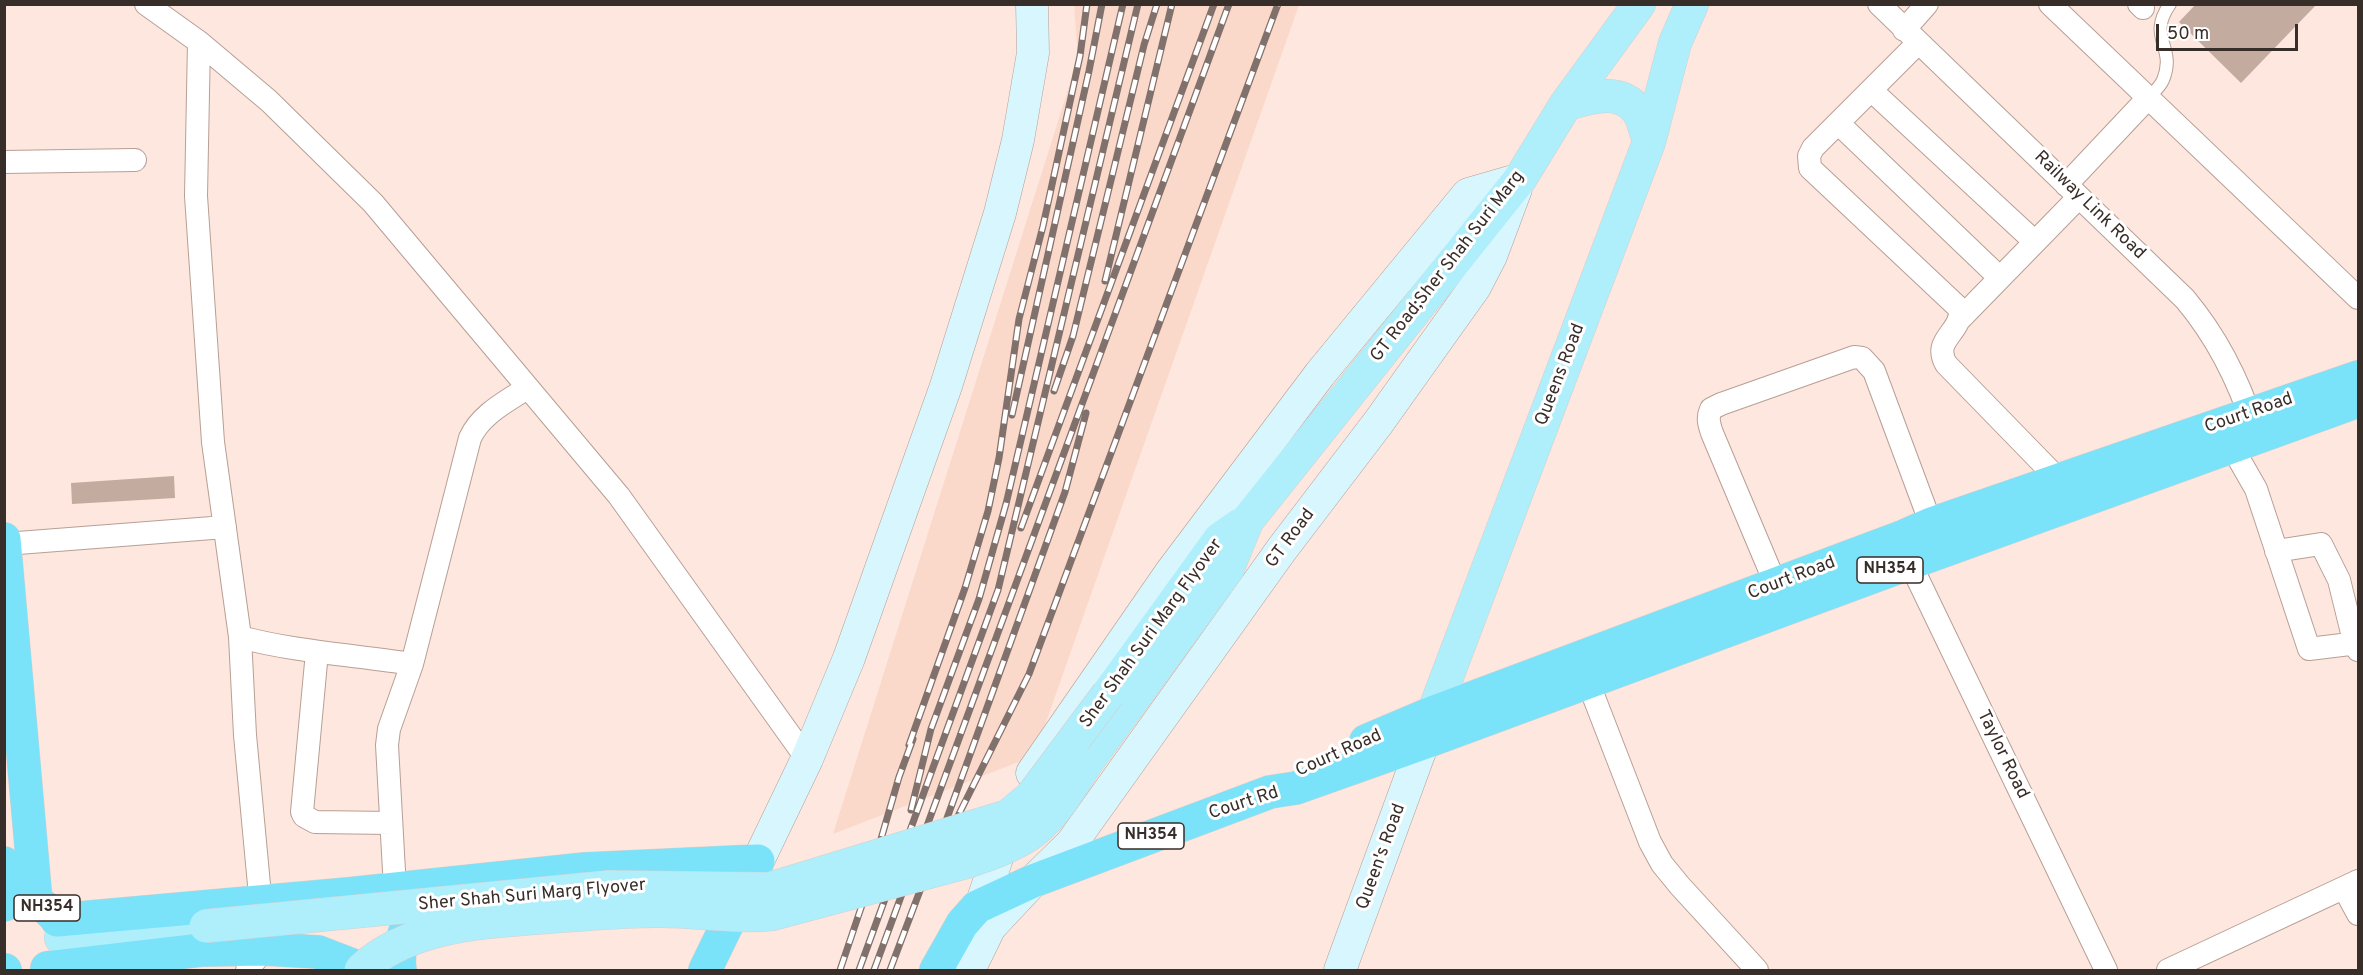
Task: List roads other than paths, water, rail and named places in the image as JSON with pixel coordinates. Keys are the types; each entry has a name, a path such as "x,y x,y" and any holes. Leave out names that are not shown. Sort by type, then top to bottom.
{"highway":[{"name":"Court Road","path":"1427,728 1588,682 1906,550 2246,433 2358,377"},
{"name":"Court Road","path":"1427,728 1776,585 1906,550 1931,524 2059,480 2246,433 2358,401"},
{"name":"NH354","path":"4,539 33,914"},
{"name":"Court Rd","path":"1032,880 1270,792 1296,788 1427,728"},
{"path":"33,914 261,901 585,869 758,861 705,970"},
{"name":"NH354","path":"4,864 33,914 55,960 45,969"},
{"name":"NH354","path":"936,970 962,924 979,906 1032,880"},
{"path":"400,970 398,957 408,888"},
{"name":"NH354","path":"45,969 203,938 252,965 318,952 363,970"}],"main road":[{"path":"758,861 807,759 849,658 946,386 1000,213 1018,140 1033,53 1032,4"},
{"name":"GT Road;Sher Shah Suri Marg","path":"1247,520 1520,179 1566,104 1639,4"},
{"name":"Queens Road","path":"1427,728 1649,142 1675,43 1692,4"},
{"path":"1566,104 1605,95 1626,99 1639,111 1649,142"},
{"path":"979,906 1008,827 1035,765 1171,572 1320,374 1468,194 1520,179"},
{"name":"GT Road","path":"969,970 990,927 1032,880 1071,844 1282,549 1378,423 1475,287 1491,256 1520,179"},
{"name":"Sher Shah Suri Marg Flyover","path":"33,914 203,938 609,886 769,889 1008,816 1032,796 1220,538 1247,520"},
{"name":"Sher Shah Suri Marg Flyover","path":"363,970 382,953 410,940 446,929 615,912 664,910 750,916 772,914 993,853 1030,834 1060,804 1085,765 1228,568 1247,520"},
{"name":"Queen's Road","path":"1340,970 1427,728"}],"street":[{"path":"146,4 199,42 269,101 374,203 619,496 807,759"},
{"name":"Railway Link Road","path":"1879,4 2185,299 2205,322 2220,348 2246,433 2256,489 2309,649 2357,646"},
{"path":"1927,4 1911,37 1871,90 1813,148 1809,156 1810,168 1956,304 1960,309 1959,320"},
{"path":"2050,4 2358,298"},
{"path":"199,42 196,196 213,441 240,637 245,735 261,901 252,965"},
{"path":"1871,90 2035,242"},
{"path":"2059,480 1946,364 1941,352 1943,344 1959,320 2035,242 2148,98"},
{"path":"1838,123 2000,278"},
{"path":"4,162 135,160"},
{"path":"1776,585 1710,427 1708,420 1711,409 1721,404 1854,357 1862,358 1874,371 1931,524"},
{"path":"408,888 391,823 387,745 389,729 412,664 470,438 481,421 493,410 527,388"},
{"path":"5,544 225,527"},
{"path":"2276,551 2322,544 2348,576 2357,646"},
{"name":"Taylor Road","path":"1906,550 2106,970"},
{"path":"240,637 273,646 412,664"},
{"path":"317,652 302,812 304,816 315,822 391,823"},
{"path":"1588,682 1650,842 1662,864 1757,970"},
{"path":"2168,970 2351,885 2358,914"}],"lane":[{"path":"2148,98 2163,81 2167,65 2165,48 2159,31 2162,15 2170,4"}],"railway":[{"path":"909,745 965,588 988,511 999,458 1019,319 1043,226 1080,56 1087,4"},
{"path":"1012,415 1102,4"},
{"path":"911,810 931,729 979,599 1006,504 1123,4"},
{"path":"859,970 998,590 1138,4"},
{"path":"1054,391 1073,336 1144,45 1157,4"},
{"path":"1105,281 1172,4"},
{"path":"1021,528 1214,4"},
{"path":"874,970 1229,4"},
{"path":"922,888 1029,674 1278,4"},
{"path":"942,832 1065,492 1086,413"},
{"path":"840,970 861,908 899,777 913,739"},
{"path":"890,970 924,880"}]}
